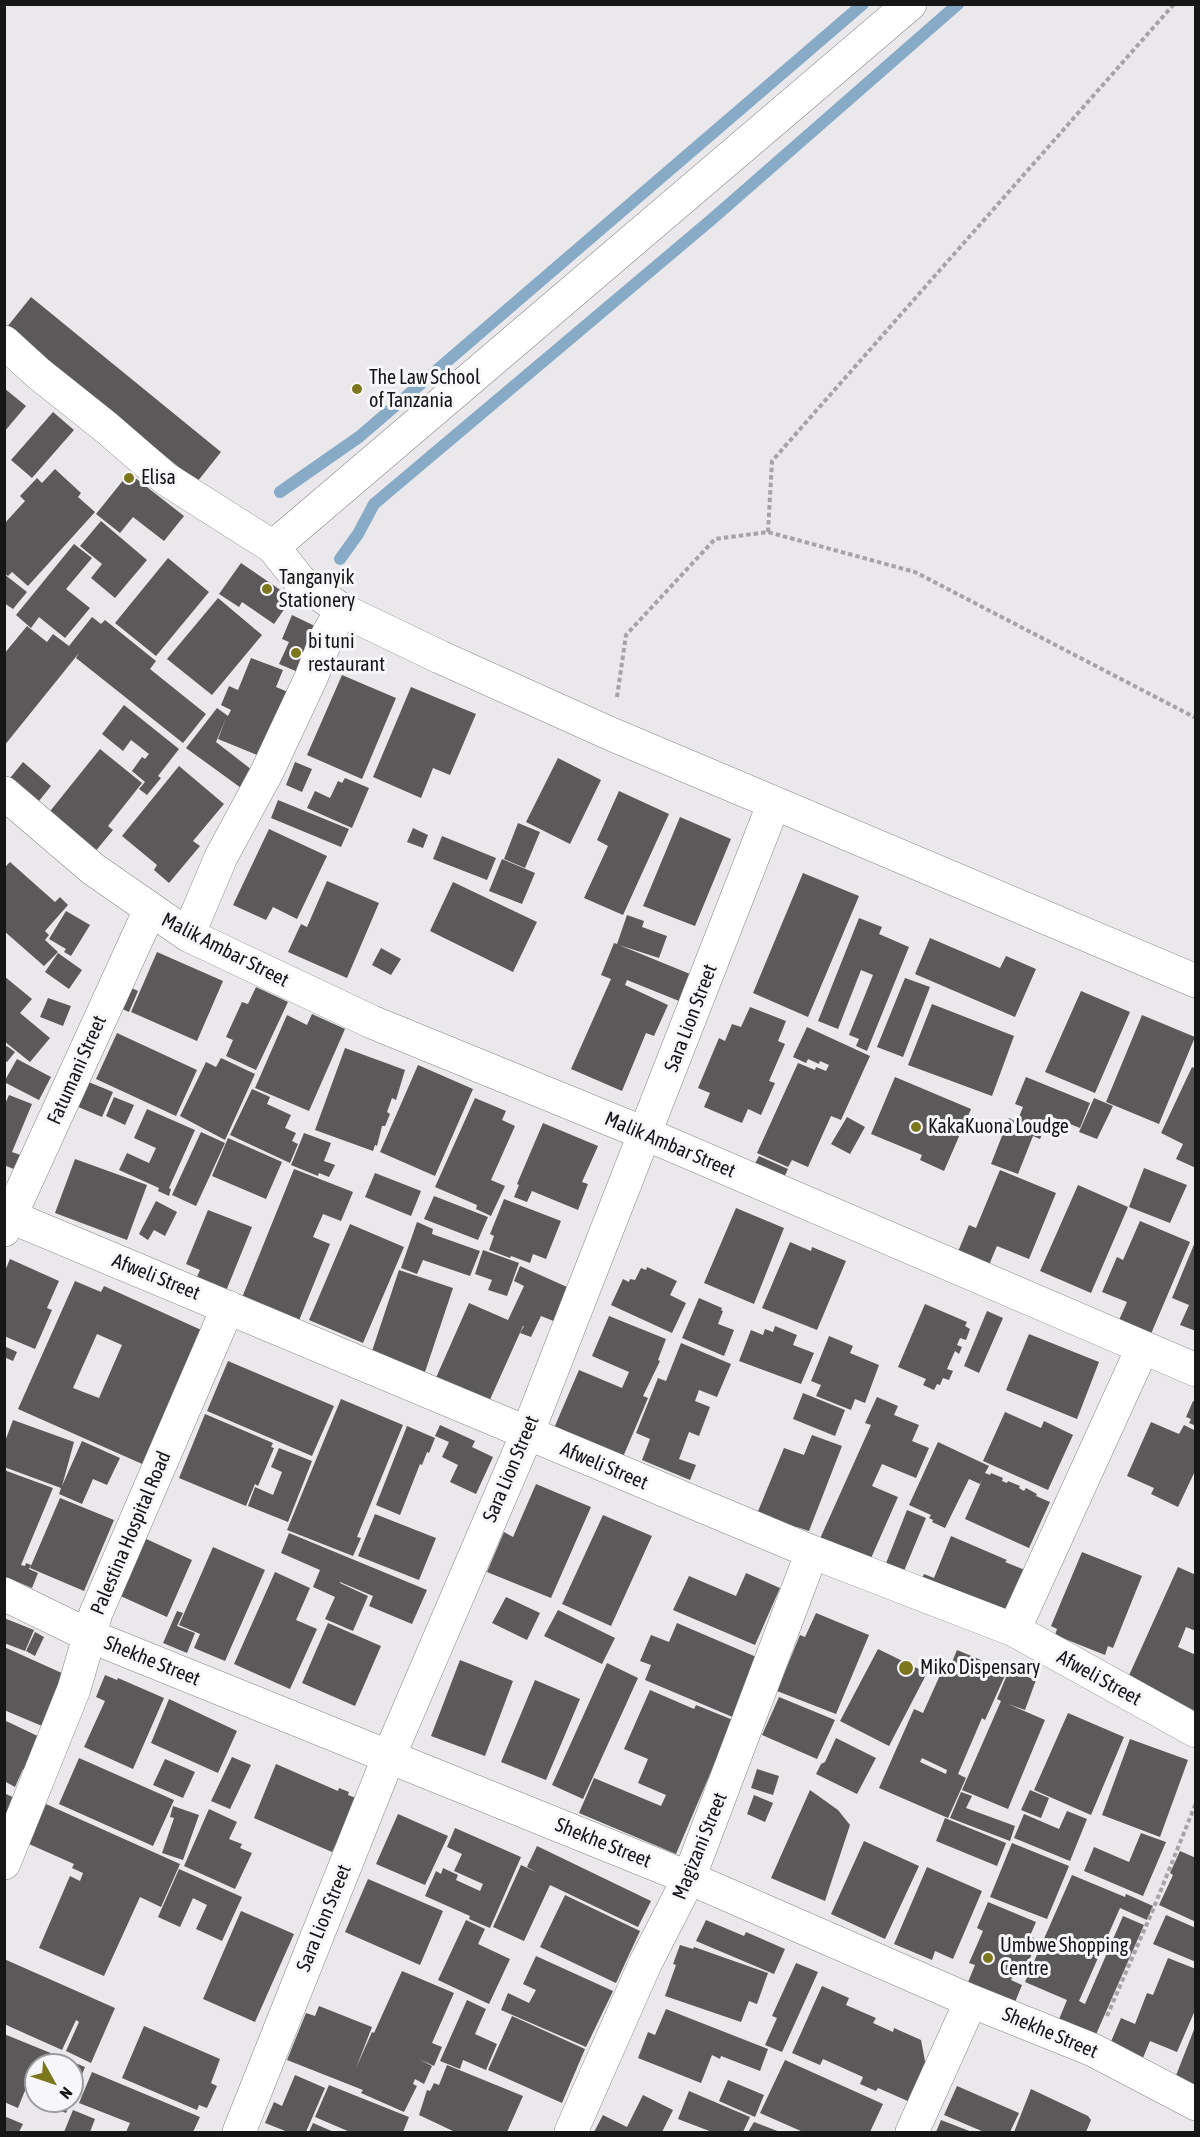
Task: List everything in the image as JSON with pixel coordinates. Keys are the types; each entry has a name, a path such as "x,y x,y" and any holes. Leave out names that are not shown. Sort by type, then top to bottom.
{"street":[{"path":"273,547 910,4"},
{"path":"4,342 166,479 273,547 300,581 342,610 611,734 1196,981"},
{"path":"188,935 221,857 267,772 311,678 328,634 342,610"},
{"name":"Malik Ambar Street","path":"4,793 93,869 188,935 372,1023 646,1134 1196,1370"},
{"name":"Sara Lion Street","path":"239,2133 389,1756 527,1434 774,802"},
{"name":"Fatumani Street","path":"6,1220 150,910"},
{"name":"Afweli Street","path":"6,1220 228,1307 812,1552 1014,1630 1196,1731"},
{"name":"Palestina Hospital Road","path":"4,1863 74,1689 96,1613 228,1307"},
{"path":"1014,1630 1143,1349"},
{"name":"Magizani Street","path":"572,2133 645,1964 689,1878 812,1552"},
{"name":"Shekhe Street","path":"4,1594 90,1636 689,1878 971,2001 1093,2050 1196,2104"},
{"path":"912,2133 971,2001"}],"path":[{"path":"768,532 772,461 1174,4"},
{"path":"617,699 626,635 715,539 768,532 915,572 1196,718"},
{"path":"1093,2050 1196,1803"}],"building":[{"path":"31,297 221,452 197,482 7,327"},
{"path":"4,388 26,406 4,432"},
{"path":"53,412 74,430 32,478 11,460"},
{"path":"55,469 81,493 78,497 95,512 28,586 12,572 8,576 4,573 4,524 25,501 20,496 37,478 42,483"},
{"path":"129,473 184,516 164,541 133,517 120,533 96,514"},
{"path":"101,521 147,560 115,598 91,578 102,564 80,546"},
{"path":"74,544 92,558 66,589 90,608 65,638 39,617 31,628 16,615"},
{"path":"168,558 209,592 156,656 115,623"},
{"path":"241,563 292,598 274,624 242,602 239,607 219,594"},
{"path":"4,574 27,592 13,609 4,603"},
{"path":"218,598 262,635 212,695 167,659"},
{"name":"bi tuni restaurant","path":"292,615 319,628 298,672 279,664 289,642 282,639"},
{"path":"92,617 101,624 105,620 156,661 150,669 206,714 183,743 76,658 79,653 4,746 4,654 27,626 47,642 53,634 69,646"},
{"path":"251,658 283,670 276,687 288,692 262,757 218,739 226,718 216,742 261,777 248,793 186,748 217,708 228,716 231,710 221,705 229,686 238,690"},
{"path":"342,675 396,698 362,779 307,755"},
{"path":"411,687 476,714 450,775 433,768 421,798 373,777"},
{"path":"124,705 179,749 158,776 161,778 147,795 139,789 145,782 132,771 142,757 145,759 149,754 131,740 123,751 102,734"},
{"path":"100,749 142,783 108,826 113,830 94,853 47,815"},
{"path":"558,758 601,780 570,844 526,822"},
{"path":"23,762 51,786 35,806 6,783"},
{"path":"295,762 312,769 302,792 286,785"},
{"path":"179,766 224,804 193,841 200,846 169,883 154,870 157,865 122,836"},
{"path":"345,778 369,788 352,828 307,808 315,791 330,798 338,781 342,783"},
{"path":"619,791 669,814 623,915 584,898 608,846 597,840"},
{"path":"278,800 349,829 341,847 271,818"},
{"path":"680,817 731,839 695,926 643,906"},
{"path":"518,823 540,832 525,868 504,859"},
{"path":"413,828 428,835 423,848 407,842"},
{"path":"269,829 327,856 297,919 273,907 266,920 233,905"},
{"path":"442,836 496,858 487,880 433,859"},
{"path":"502,859 535,873 522,904 489,891"},
{"path":"10,862 55,902 60,897 68,905 45,931 49,935 45,940 58,952 44,966 4,931 4,868"},
{"path":"803,873 859,896 808,1017 753,993"},
{"path":"327,881 379,903 347,978 288,952 301,924 307,927"},
{"path":"453,882 537,922 513,972 430,931"},
{"path":"66,911 90,925 71,956 64,952 66,949 49,939"},
{"path":"627,915 644,921 642,927 667,936 659,958 619,945 695,976 684,1003 627,980 625,985 668,1005 654,1036 646,1033 622,1091 571,1069 611,979 601,975 614,943 617,944"},
{"path":"859,918 882,927 879,934 909,947 867,1051 856,1046 859,1039 849,1035 873,975 861,970 838,1029 818,1021"},
{"path":"930,938 1000,968 1006,956 1036,969 1015,1017 915,974"},
{"path":"381,948 401,959 391,975 372,965"},
{"path":"157,952 223,981 197,1041 131,1012"},
{"path":"58,953 82,970 69,989 45,972"},
{"path":"4,976 32,999 20,1013 50,1038 30,1062 4,1041"},
{"path":"905,978 930,987 903,1057 877,1047"},
{"path":"119,982 138,991 129,1012 109,1003"},
{"path":"256,987 288,1002 256,1070 226,1056 233,1040 226,1037 242,1002 248,1004"},
{"path":"1081,991 1130,1012 1095,1093 1045,1072"},
{"path":"48,998 71,1006 63,1026 40,1017"},
{"path":"932,1004 1014,1036 992,1096 908,1065"},
{"path":"750,1007 786,1021 778,1041 785,1044 769,1081 775,1083 761,1115 748,1109 742,1123 704,1107 710,1093 698,1088 719,1038 725,1041 732,1024 741,1027"},
{"path":"312,1014 345,1029 309,1111 255,1088 287,1015 307,1025"},
{"path":"1142,1015 1195,1037 1159,1124 1106,1102"},
{"path":"807,1027 870,1056 841,1120 831,1116 808,1167 792,1160 788,1167 757,1153 798,1063 815,1070 816,1067 826,1071 829,1065 808,1059 806,1063 793,1057"},
{"path":"117,1033 197,1070 176,1116 96,1079"},
{"path":"7,1046 15,1052 7,1062 4,1060 4,1049"},
{"path":"345,1048 405,1070 396,1100 392,1098 387,1112 390,1114 385,1126 382,1126 377,1146 375,1145 373,1151 315,1130"},
{"path":"221,1058 255,1074 225,1140 180,1116 206,1062 216,1067"},
{"path":"17,1059 51,1077 39,1100 4,1082"},
{"path":"418,1065 473,1089 435,1176 380,1152"},
{"path":"1192,1067 1196,1069 1196,1168 1176,1159 1183,1144 1161,1133"},
{"path":"895,1077 971,1109 944,1171 920,1160 922,1155 871,1134"},
{"path":"1026,1077 1090,1103 1080,1128 1050,1116 1040,1139 1033,1136 1018,1174 991,1164 1009,1118 1017,1122 1023,1107 1015,1104"},
{"path":"86,1081 113,1092 102,1117 76,1106"},
{"path":"252,1089 270,1097 267,1104 291,1115 285,1128 296,1133 292,1141 298,1144 290,1163 230,1135"},
{"path":"9,1095 32,1104 12,1152 29,1158 23,1173 4,1165 4,1106"},
{"path":"114,1097 134,1105 125,1125 106,1116"},
{"path":"475,1098 506,1111 502,1120 515,1126 491,1180 505,1186 491,1216 476,1209 477,1205 435,1187"},
{"path":"1094,1098 1113,1106 1097,1139 1079,1132"},
{"path":"147,1109 195,1130 169,1188 171,1189 169,1196 158,1191 159,1188 119,1170 127,1153 149,1163 156,1148 134,1138"},
{"path":"847,1117 865,1127 850,1154 831,1144"},
{"path":"543,1123 598,1146 582,1182 588,1184 578,1210 532,1191 527,1202 514,1197 519,1185 517,1184"},
{"path":"201,1132 225,1143 196,1206 172,1195"},
{"path":"304,1133 331,1143 324,1161 335,1165 329,1177 319,1173 318,1176 291,1165"},
{"path":"228,1138 282,1162 266,1199 212,1176"},
{"path":"759,1156 788,1169 781,1184 751,1171"},
{"path":"75,1159 147,1185 127,1240 55,1213"},
{"path":"1144,1168 1187,1185 1170,1223 1129,1207"},
{"path":"294,1169 353,1192 341,1221 323,1214 313,1237 330,1244 298,1323 241,1300"},
{"path":"1000,1170 1056,1193 1029,1259 997,1246 986,1272 957,1254 969,1225 976,1228"},
{"path":"375,1173 421,1191 411,1216 365,1197"},
{"path":"1078,1185 1128,1207 1091,1293 1040,1271"},
{"path":"434,1196 488,1217 478,1240 424,1219"},
{"path":"504,1199 561,1221 546,1259 533,1254 530,1263 489,1250 494,1236 490,1234"},
{"path":"156,1201 177,1212 165,1236 154,1230 148,1240 139,1234"},
{"path":"736,1208 784,1228 754,1304 704,1283"},
{"path":"208,1210 252,1227 226,1291 196,1279 200,1270 186,1264"},
{"path":"1140,1221 1190,1242 1148,1341 1116,1327 1127,1302 1102,1292 1117,1257 1123,1260"},
{"path":"417,1222 433,1229 432,1234 480,1251 470,1276 423,1260 417,1274 401,1268"},
{"path":"350,1224 404,1247 363,1343 309,1320"},
{"path":"790,1242 811,1251 812,1247 846,1261 817,1330 762,1308"},
{"path":"1195,1242 1196,1331 1180,1325 1189,1305 1172,1298"},
{"path":"483,1250 519,1263 507,1296 488,1290 492,1280 475,1274"},
{"path":"10,1259 59,1281 47,1308 52,1310 35,1349 4,1336 4,1273"},
{"path":"520,1266 576,1291 561,1324 541,1316 531,1337 520,1333 523,1326 488,1404 435,1380 469,1303 508,1320 524,1286 514,1281"},
{"path":"647,1267 677,1281 670,1295 686,1303 672,1333 611,1305 623,1279 629,1282 630,1279 635,1280 641,1268 646,1270"},
{"path":"399,1270 453,1288 422,1381 368,1363"},
{"path":"75,1281 101,1292 104,1286 208,1333 149,1467 18,1409","holes":["97,1334 122,1345 99,1398 73,1388"]},
{"path":"699,1298 722,1308 718,1324 734,1330 724,1356 682,1338"},
{"path":"925,1304 967,1322 965,1326 970,1329 966,1340 960,1338 957,1345 962,1347 959,1354 955,1351 947,1369 953,1371 949,1380 943,1378 934,1390 923,1385 926,1379 898,1367"},
{"path":"987,1311 1003,1318 979,1373 964,1366"},
{"path":"609,1316 666,1339 658,1360 660,1361 643,1396 648,1398 620,1464 551,1435 579,1370 622,1388 629,1372 592,1356"},
{"path":"775,1326 797,1335 793,1345 814,1353 801,1384 739,1361 751,1330 763,1335 765,1329 773,1332"},
{"path":"1029,1334 1099,1362 1077,1419 1006,1390"},
{"path":"829,1336 853,1346 850,1353 879,1365 865,1403 855,1399 851,1410 816,1396 821,1385 811,1381"},
{"path":"681,1343 731,1364 717,1397 699,1390 695,1401 710,1407 699,1436 689,1432 679,1459 696,1465 690,1480 642,1460 650,1439 636,1433 658,1378 666,1381"},
{"path":"4,1346 17,1352 13,1361 4,1357"},
{"path":"228,1361 334,1406 312,1456 207,1411"},
{"path":"803,1393 845,1410 835,1436 793,1419"},
{"path":"877,1397 898,1406 894,1415 919,1425 912,1441 929,1448 916,1478 882,1464 872,1486 898,1497 868,1565 818,1543 871,1425 865,1423"},
{"path":"341,1399 403,1425 357,1537 361,1538 353,1556 287,1530"},
{"path":"1193,1401 1196,1402 1196,1426 1189,1423 1191,1419 1186,1417"},
{"path":"1005,1412 1041,1428 1044,1421 1073,1435 1048,1490 983,1461"},
{"path":"205,1414 273,1443 271,1447 274,1448 258,1486 255,1484 246,1506 179,1478"},
{"path":"13,1420 74,1442 62,1486 82,1441 120,1458 107,1485 93,1479 82,1504 59,1494 61,1488 4,1467 4,1444"},
{"path":"1151,1422 1179,1434 1184,1425 1196,1431 1196,1469 1178,1507 1151,1494 1154,1488 1127,1476"},
{"path":"440,1425 475,1441 472,1447 493,1457 476,1494 450,1482 458,1465 442,1457 449,1442 435,1436"},
{"path":"407,1426 435,1438 429,1453 427,1452 422,1465 420,1464 400,1515 376,1505"},
{"path":"812,1435 842,1446 809,1531 797,1527 792,1537 754,1521 784,1448 804,1455"},
{"path":"938,1442 989,1466 985,1473 1003,1478 1002,1481 1020,1486 1019,1488 1024,1491 1026,1488 1037,1494 1036,1496 1050,1502 1029,1548 965,1519 983,1478 980,1484 969,1479 945,1528 932,1522 933,1520 929,1518 931,1515 909,1505"},
{"path":"279,1448 312,1461 288,1522 248,1506 255,1487 273,1495 282,1472 271,1467"},
{"path":"4,1470 53,1488 21,1565 25,1566 26,1563 31,1565 29,1569 38,1573 32,1588 18,1582 14,1591 4,1587"},
{"path":"536,1484 591,1507 551,1598 487,1572 504,1532 513,1537"},
{"path":"60,1498 114,1520 84,1591 30,1568"},
{"path":"907,1510 926,1518 899,1583 881,1576"},
{"path":"375,1514 436,1538 419,1580 358,1556"},
{"path":"603,1515 652,1536 611,1626 562,1604"},
{"path":"289,1533 427,1590 412,1624 369,1606 373,1596 340,1582 368,1596 353,1631 325,1619 335,1597 313,1587 320,1570 281,1553"},
{"path":"951,1536 1025,1570 1004,1621 919,1586 924,1574 934,1578"},
{"path":"142,1537 192,1560 167,1617 116,1594"},
{"path":"213,1547 265,1570 225,1661 194,1648 200,1634 179,1625"},
{"path":"1082,1552 1142,1576 1113,1648 1108,1646 1105,1655 1055,1635 1057,1629 1051,1626"},
{"path":"1178,1567 1196,1575 1196,1631 1186,1627 1178,1647 1196,1655 1196,1713 1126,1682"},
{"path":"275,1572 310,1588 296,1620 317,1629 290,1689 234,1664"},
{"path":"746,1573 780,1588 755,1645 673,1610 689,1576 736,1596"},
{"path":"506,1597 540,1613 527,1640 492,1623"},
{"path":"558,1610 615,1638 602,1664 544,1636"},
{"path":"177,1611 183,1613 177,1626 195,1633 187,1653 163,1643"},
{"path":"816,1613 869,1635 836,1714 777,1691 800,1635 805,1637"},
{"path":"4,1618 34,1630 25,1651 4,1643"},
{"path":"328,1623 381,1646 355,1706 302,1683"},
{"path":"677,1623 761,1659 735,1718 645,1680 651,1665 640,1661 651,1635 669,1642"},
{"path":"35,1632 44,1637 35,1656 26,1651"},
{"path":"4,1647 64,1674 42,1726 4,1710"},
{"path":"878,1649 927,1673 889,1746 840,1721"},
{"path":"957,1650 1007,1671 985,1720 982,1718 958,1774 966,1778 948,1818 879,1788 914,1709 923,1713 945,1664 950,1667","holes":["922,1758 947,1770 946,1774 920,1762"]},
{"path":"460,1660 513,1681 485,1756 431,1736"},
{"path":"607,1663 638,1678 583,1799 552,1785"},
{"path":"1009,1670 1036,1680 1025,1710 1008,1704 1045,1720 1008,1809 962,1790 1001,1701 997,1699"},
{"path":"105,1675 117,1680 118,1678 164,1698 133,1769 84,1747 105,1701 96,1697"},
{"path":"535,1680 580,1699 546,1780 501,1762"},
{"path":"650,1690 694,1709 696,1705 733,1720 676,1854 579,1813 594,1778 661,1806 666,1795 638,1783 648,1759 624,1749"},
{"path":"779,1697 835,1720 817,1759 762,1735"},
{"path":"169,1699 237,1731 218,1773 151,1743"},
{"path":"1068,1713 1124,1737 1091,1815 1034,1790"},
{"path":"4,1720 46,1740 31,1773 23,1769 15,1787 4,1781"},
{"path":"836,1738 876,1758 857,1794 816,1774 821,1764 825,1762"},
{"path":"1130,1739 1188,1760 1160,1837 1102,1815"},
{"path":"232,1757 251,1765 230,1809 211,1801"},
{"path":"79,1758 174,1800 153,1846 59,1804"},
{"path":"165,1759 195,1772 183,1798 153,1785"},
{"path":"276,1764 338,1791 339,1788 349,1792 348,1795 356,1798 338,1844 332,1852 254,1818"},
{"path":"757,1769 779,1776 773,1795 751,1788"},
{"path":"810,1790 838,1810 850,1825 825,1901 771,1878"},
{"path":"1030,1790 1049,1798 1041,1818 1021,1810"},
{"path":"961,1792 972,1796 966,1808 1015,1826 1010,1841 950,1818"},
{"path":"4,1793 21,1801 4,1837"},
{"path":"754,1795 773,1803 765,1822 747,1814"},
{"path":"46,1804 180,1864 161,1907 140,1897 104,1976 39,1948 70,1876 80,1881 83,1873 72,1868 74,1864 29,1844"},
{"path":"173,1806 199,1815 183,1860 162,1853 174,1818 170,1817"},
{"path":"209,1809 237,1822 229,1839 242,1844 240,1848 252,1853 235,1889 184,1866"},
{"path":"1067,1811 1087,1819 1070,1861 1014,1838 1024,1814 1059,1829"},
{"path":"398,1814 448,1836 425,1885 376,1864"},
{"path":"945,1818 1006,1843 997,1866 936,1841"},
{"path":"455,1828 521,1857 490,1928 469,1919 470,1916 425,1896 436,1871 441,1874 443,1868 458,1875 456,1880 480,1891 483,1884 454,1871 462,1854 447,1847"},
{"path":"1141,1833 1166,1842 1143,1896 1084,1871 1094,1847 1129,1862"},
{"path":"864,1841 919,1866 885,1939 831,1914"},
{"path":"1012,1843 1069,1866 1047,1919 990,1897"},
{"path":"537,1846 651,1901 638,1927 550,1885 524,1941 493,1927 521,1865 536,1872 527,1867"},
{"path":"1180,1851 1196,1858 1196,1922 1159,1905 1173,1875 1170,1873"},
{"path":"927,1867 982,1891 953,1959 935,1951 932,1960 894,1944"},
{"path":"179,1869 242,1897 222,1941 196,1929 207,1905 193,1898 180,1927 158,1917"},
{"path":"1072,1875 1153,1906 1147,1920 1120,1908 1079,2001 1085,2004 1123,1916 1144,1925 1094,2039 1057,2024 1067,2000 1025,1982"},
{"path":"368,1879 443,1911 420,1965 345,1932"},
{"path":"565,1895 640,1931 616,1983 540,1947"},
{"path":"988,1902 1036,1922 1030,1936 1038,1940 1027,1965 1019,1962 1011,1980 1022,1985 1011,2012 964,1992 975,1965 969,1963 983,1931 977,1928"},
{"path":"241,1911 294,1934 255,2022 203,1999"},
{"path":"1166,1915 1196,1928 1196,1962 1153,1944"},
{"path":"466,1920 485,1929 478,1944 510,1959 489,2004 438,1980"},
{"path":"706,1920 744,1936 746,1932 785,1949 774,1974 696,1941"},
{"path":"680,1945 693,1949 694,1947 768,1973 757,2004 749,2001 741,2022 665,1996 676,1965 673,1964"},
{"path":"536,1956 613,1991 586,2047 501,2010 508,1993 529,2003 536,1990 523,1984"},
{"path":"1168,1958 1196,1969 1196,2008 1177,2052 1150,2041 1140,2065 1107,2051 1121,2018 1135,2024 1147,1993 1153,1995"},
{"path":"4,1959 115,2008 91,2063 84,2060 84,2053 66,2051 79,2022 76,2020 62,2050 4,2024"},
{"path":"796,1963 818,1972 782,2052 765,2045 777,2018 772,2016"},
{"path":"402,1971 454,1993 432,2043 442,2047 434,2066 419,2059 432,2066 424,2084 415,2079 413,2084 417,2086 404,2112 361,2093 363,2090 287,2060 306,2013 315,2016 319,2006 372,2027 356,2068"},
{"path":"822,1986 849,1998 846,2005 876,2018 873,2023 893,2032 894,2028 921,2040 925,2061 928,2062 910,2102 878,2088 876,2091 860,2084 863,2077 823,2059 820,2065 792,2053"},
{"path":"467,2000 486,2009 475,2034 497,2044 486,2070 463,2060 460,2069 440,2061"},
{"path":"666,2009 768,2049 760,2071 721,2056 720,2059 712,2055 701,2083 638,2058 648,2032 655,2035"},
{"path":"512,2016 585,2049 562,2103 488,2070"},
{"path":"144,2026 220,2059 211,2083 217,2086 207,2108 199,2105 197,2110 122,2078"},
{"path":"1196,2027 1196,2086 1175,2078"},
{"path":"4,2034 51,2053 24,2053 24,2093 18,2108 4,2102"},
{"path":"785,2060 883,2104 870,2132 803,2132 760,2113"},
{"path":"447,2065 523,2096 507,2132 455,2132 419,2115 427,2090 430,2091 434,2083 439,2085"},
{"path":"92,2072 200,2117 193,2132 126,2132 130,2123 84,2105 84,2091"},
{"path":"295,2075 325,2088 306,2132 288,2132 265,2123 274,2102 282,2106"},
{"path":"728,2080 764,2095 755,2117 719,2101"},
{"path":"329,2085 409,2117 403,2132 350,2132 315,2117"},
{"path":"957,2086 1019,2113 1010,2132 984,2132 944,2115"},
{"path":"1031,2089 1088,2116 1091,2120 1086,2132 1014,2132"},
{"path":"689,2091 750,2117 743,2132 712,2132 678,2119"},
{"path":"643,2095 673,2110 662,2132 594,2132 603,2115 627,2127"},
{"path":"72,2113 80,2113 95,2119 90,2132 64,2132"},
{"path":"4,2116 23,2124 19,2132 4,2132"},
{"path":"941,2120 972,2132 936,2132"},
{"path":"754,2122 780,2132 748,2132"},
{"path":"313,2123 334,2132 309,2132"}],"waterway":[{"path":"280,492 359,437 863,4"},
{"path":"340,559 358,534 374,504 711,220 958,4"}],"place":[{"name":"The Law School of Tanzania","path":"357,389"},
{"name":"Elisa","path":"129,478"},
{"name":"Tanganyik Stationery","path":"267,589"},
{"name":"bi tuni restaurant","path":"296,653"},
{"name":"KakaKuona Loudge","path":"916,1127"},
{"name":"Miko Dispensary","path":"906,1668"},
{"name":"Umbwe Shopping Centre","path":"988,1958"}]}
